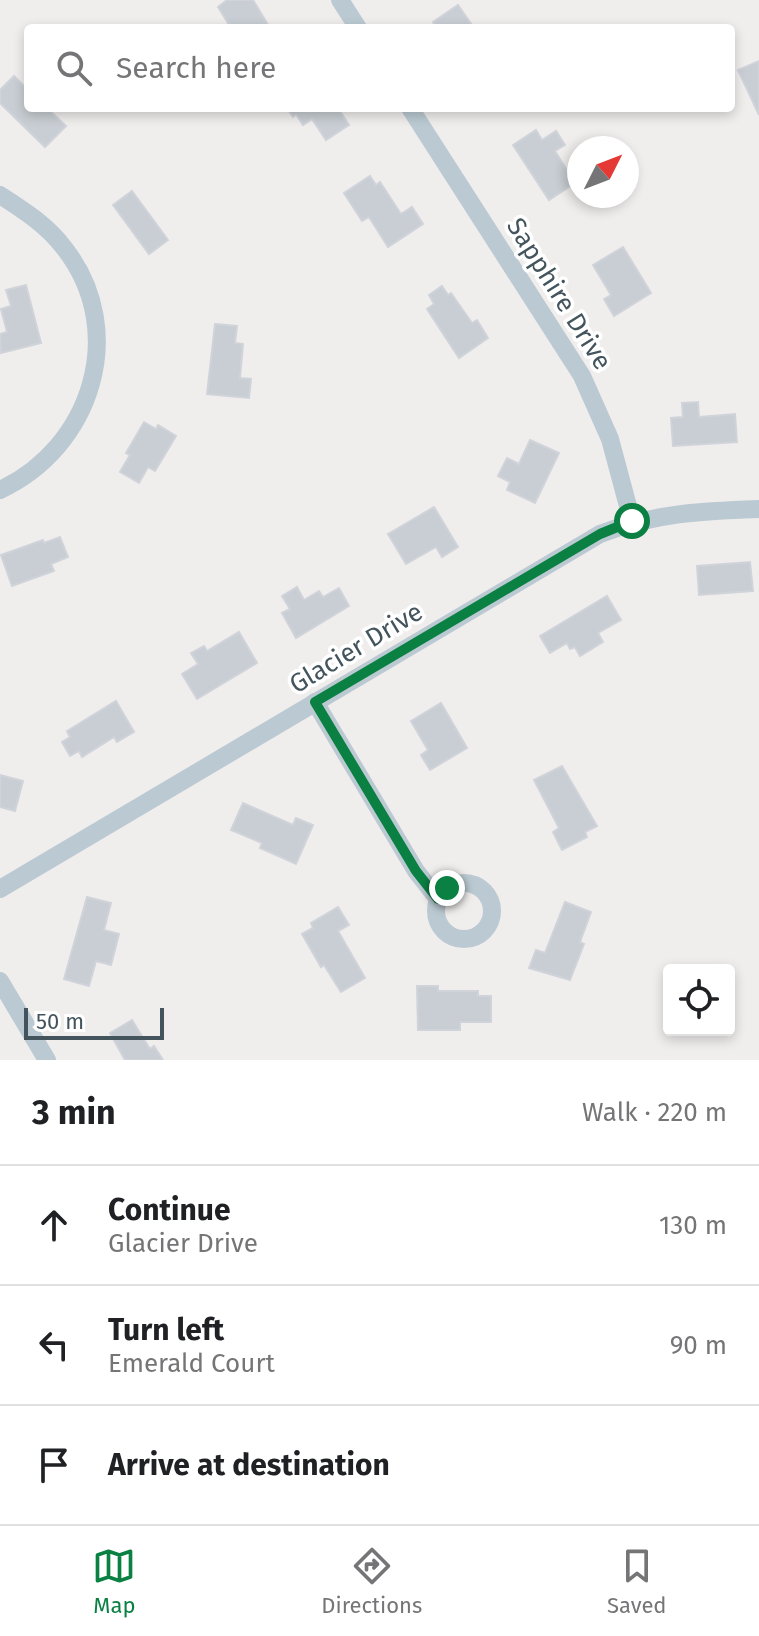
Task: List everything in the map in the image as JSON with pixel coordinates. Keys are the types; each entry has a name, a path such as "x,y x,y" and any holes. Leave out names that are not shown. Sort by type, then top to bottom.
{"street":[{"path":"340,0 355,24"},
{"name":"Sapphire Drive","path":"413,112 582,376 610,439 632,521"},
{"path":"0,195 30,214 67,251 89,295 97,348 94,375 75,425 39,467 0,490"},
{"name":"Glacier Drive","path":"0,889 600,534 632,521 676,513 759,509"},
{"path":"315,702 416,871 438,899"},
{"path":"0,981 47,1060"}],"building":[{"path":"227,0 253,0 268,24 229,24 218,7"},
{"path":"458,5 471,24 434,24"},
{"path":"759,61 759,115 738,70"},
{"path":"14,76 24,86 24,112 51,112 66,126 45,147 0,103 0,90"},
{"path":"290,112 341,112 349,125 326,140 312,119 303,125 296,114 293,117"},
{"path":"536,130 542,140 556,131 565,145 555,151 567,170 567,188 549,200 513,145"},
{"path":"370,176 376,185 380,182 401,214 412,207 423,224 388,247 369,217 362,221 344,193"},
{"path":"132,191 168,240 149,254 113,205"},
{"path":"623,247 651,293 614,316 604,299 611,295 593,265"},
{"path":"26,285 41,343 1,353 0,334 7,332 1,309 11,306 6,290"},
{"path":"442,286 448,295 451,293 472,323 477,320 488,338 459,358 427,309 434,304 429,295"},
{"path":"215,324 237,326 235,343 243,344 240,378 251,379 249,398 207,394"},
{"path":"698,402 699,417 735,414 737,442 673,446 671,418 683,417 682,403"},
{"path":"144,422 156,429 158,425 176,436 155,471 148,467 139,483 120,472 130,455 126,453"},
{"path":"530,440 559,453 535,503 507,490 510,482 498,476 507,458 519,464"},
{"path":"434,507 458,547 442,557 436,547 406,564 388,534"},
{"path":"60,537 68,557 51,564 54,571 12,586 1,555"},
{"path":"750,562 753,591 699,595 697,566"},
{"path":"297,587 304,600 319,591 323,597 339,588 349,606 296,638 282,613 290,609 282,596"},
{"path":"607,596 621,620 598,633 603,642 580,656 575,647 570,649 567,643 550,653 540,636"},
{"path":"239,632 257,663 197,699 182,674 198,664 191,653 204,646 207,651"},
{"path":"116,701 134,732 117,742 114,737 82,757 79,751 70,756 62,742 70,737 67,731"},
{"path":"441,703 467,748 430,770 421,755 428,750 411,721"},
{"path":"562,766 597,826 585,832 587,837 562,850 553,832 559,828 534,780"},
{"path":"0,775 23,781 15,811 0,807"},
{"path":"243,803 293,825 296,818 313,825 296,864 260,848 262,843 231,830"},
{"path":"87,897 111,903 104,930 119,934 111,965 96,961 89,986 64,979"},
{"path":"565,902 591,912 580,942 584,944 570,980 529,968 536,950 545,953"},
{"path":"338,907 349,925 338,931 365,978 341,992 324,965 321,967 302,934 313,928 311,923"},
{"path":"417,986 438,986 438,991 478,991 478,996 491,996 491,1022 460,1022 460,1030 418,1030"},
{"path":"132,1020 150,1049 154,1046 163,1060 125,1060 110,1033"}],"route":[{"path":"447,888 438,899 416,871 315,702 600,534 632,521"}]}
